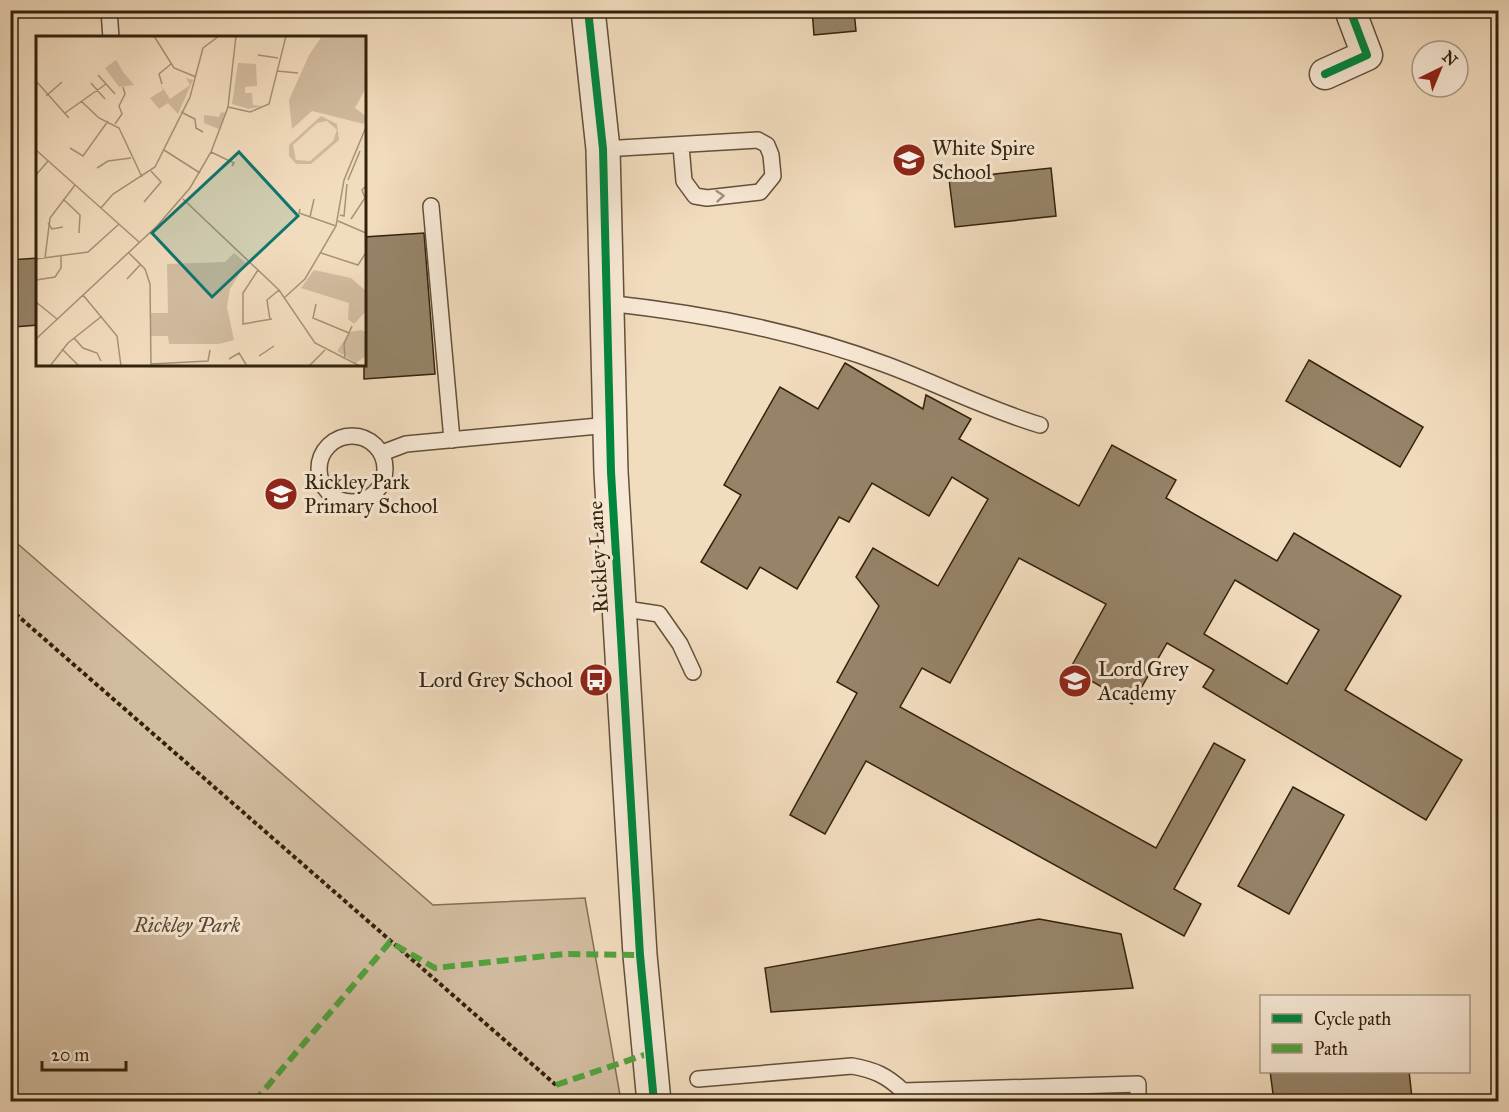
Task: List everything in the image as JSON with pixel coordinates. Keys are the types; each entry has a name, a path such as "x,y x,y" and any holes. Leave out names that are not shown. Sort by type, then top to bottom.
{"street":[{"name":"Rickley Lane","path":"588,10 603,149 609,425 640,955 654,1101"},
{"path":"1325,74 1367,55 1350,10"}],"lane":[{"path":"109,10 111,36"},
{"path":"603,149 758,140 767,145 771,155 773,176 760,192 707,198 695,196 684,181 681,146"},
{"path":"431,206 452,440"},
{"path":"606,303 670,309 739,322 838,349 886,365 1040,425"},
{"path":"382,453 406,444 609,425"},
{"path":"353,435 370,440 382,453 386,470 381,487 368,499 350,503 333,498 322,485 318,468 322,451 335,439 353,435"},
{"path":"619,608 659,614 680,644 693,672"},
{"path":"698,1079 852,1066 873,1070 888,1077 903,1096 1138,1084 1138,1101"}],"path":[{"path":"10,609 556,1085"}],"green space":[{"name":"Rickley Park","path":"11,538 433,905 585,898 620,1095 555,1102 11,1101"}],"building":[{"path":"812,10 854,10 856,31 814,35"},
{"path":"1051,168 1056,216 955,227 949,179"},
{"path":"424,233 435,374 364,379 364,366 366,366 366,237"},
{"path":"36,258 36,325 14,327 10,260"},
{"path":"1309,360 1423,427 1400,467 1286,401"},
{"path":"845,363 923,409 926,395 971,419 959,439 1079,506 1112,445 1176,480 1166,498 1277,561 1294,533 1401,596 1345,690 1462,760 1426,820 1203,687 1214,670 1167,643 1132,704 1070,669 1106,604 1019,558 950,683 922,668 900,707 1156,848 1214,743 1245,760 1174,889 1201,904 1184,936 866,761 825,834 790,815 857,693 837,682 879,606 856,577 873,548 938,586 988,499 952,477 929,516 872,483 849,522 839,517 797,589 760,567 747,589 701,562 741,495 724,485 780,387 818,409","holes":["1235,580 1319,630 1287,684 1204,634"]},
{"path":"1293,787 1344,815 1289,914 1238,886"},
{"path":"1039,919 1121,934 1133,988 771,1012 765,968"},
{"path":"1270,1073 1409,1073 1412,1098 1386,1101 1274,1101"}],"marked path":[{"path":"254,1102 390,942 435,968 564,954 640,955"},
{"path":"556,1085 650,1053"}],"cycle path":[{"path":"588,10 603,149 611,472 640,955 654,1102"},
{"path":"1325,74 1367,55 1350,10"}],"place":[{"name":"White Spire School","path":"909,160"},
{"name":"Rickley Park Primary School","path":"281,494"},
{"name":"Lord Grey School","path":"596,680"},
{"name":"Lord Grey Academy","path":"1075,681"}]}
